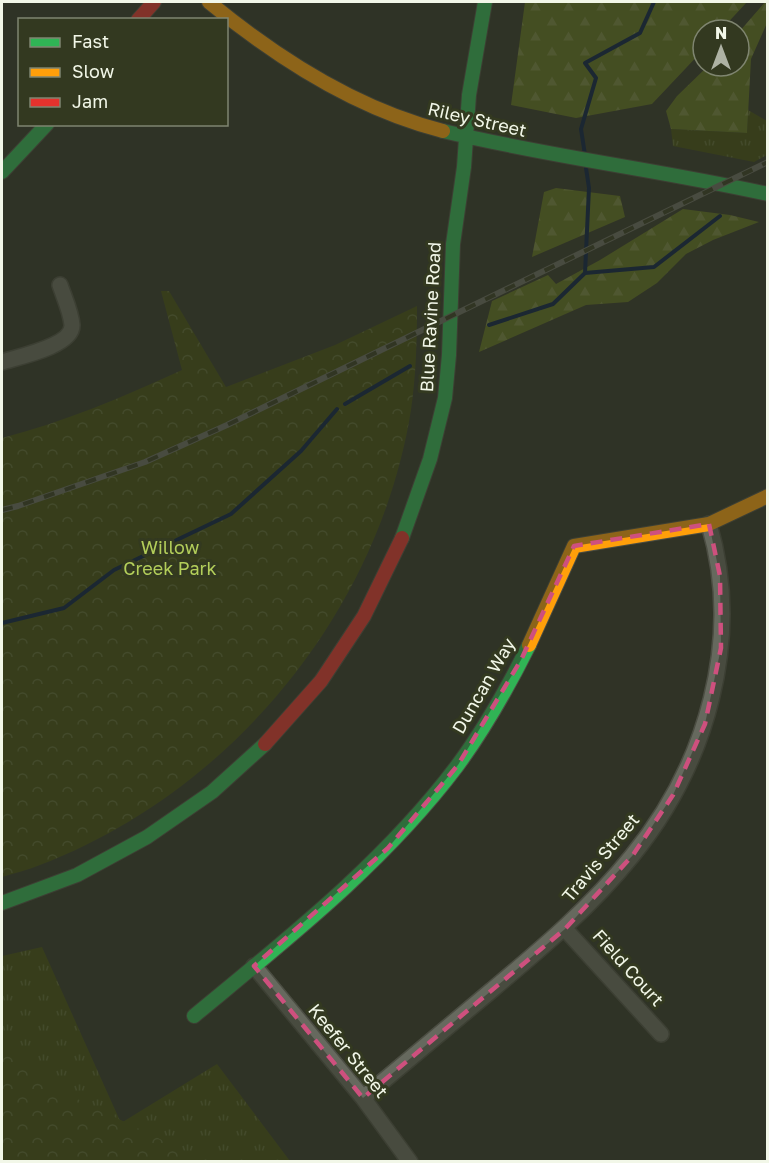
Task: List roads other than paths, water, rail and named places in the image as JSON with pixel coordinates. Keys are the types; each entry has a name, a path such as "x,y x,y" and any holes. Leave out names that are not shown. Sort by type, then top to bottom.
{"main road":[{"path":"140,18 154,2"},
{"name":"Riley Street","path":"210,2 250,37 337,89 366,104 416,124 505,146 768,195"},
{"name":"Blue Ravine Road","path":"2,903 58,883 86,870 142,841 194,807 259,750 317,687 368,613 398,552 420,493 440,423 451,333 452,256 469,97 485,2"},
{"path":"2,172 45,126"},
{"name":"Duncan Way","path":"254,966 349,886 388,848 458,765 507,687 532,639 574,546 709,524 768,496"},
{"path":"194,1016 254,966"}],"street":[{"path":"2,362 62,342 70,335 72,326 60,285"},
{"name":"Travis Street","path":"363,1098 566,929 626,863 654,826 673,795 705,724 714,690 721,648 723,614 720,576 709,524"},
{"name":"Field Court","path":"566,929 661,1034"},
{"name":"Keefer Street","path":"254,966 363,1098 410,1161"}],"waterway":[{"path":"585,155 581,129 596,78 585,63 640,33 654,2"},
{"path":"585,273 589,188 586,168"},
{"path":"489,325 553,304 585,273 654,267 720,216"},
{"path":"345,404 410,366"},
{"path":"2,623 64,608 114,570 231,514 301,451 337,409"}],"railway":[{"path":"2,510 145,462 227,425 768,162"}],"park label":[{"name":"Willow Creek Park","path":"170,558"}]}
